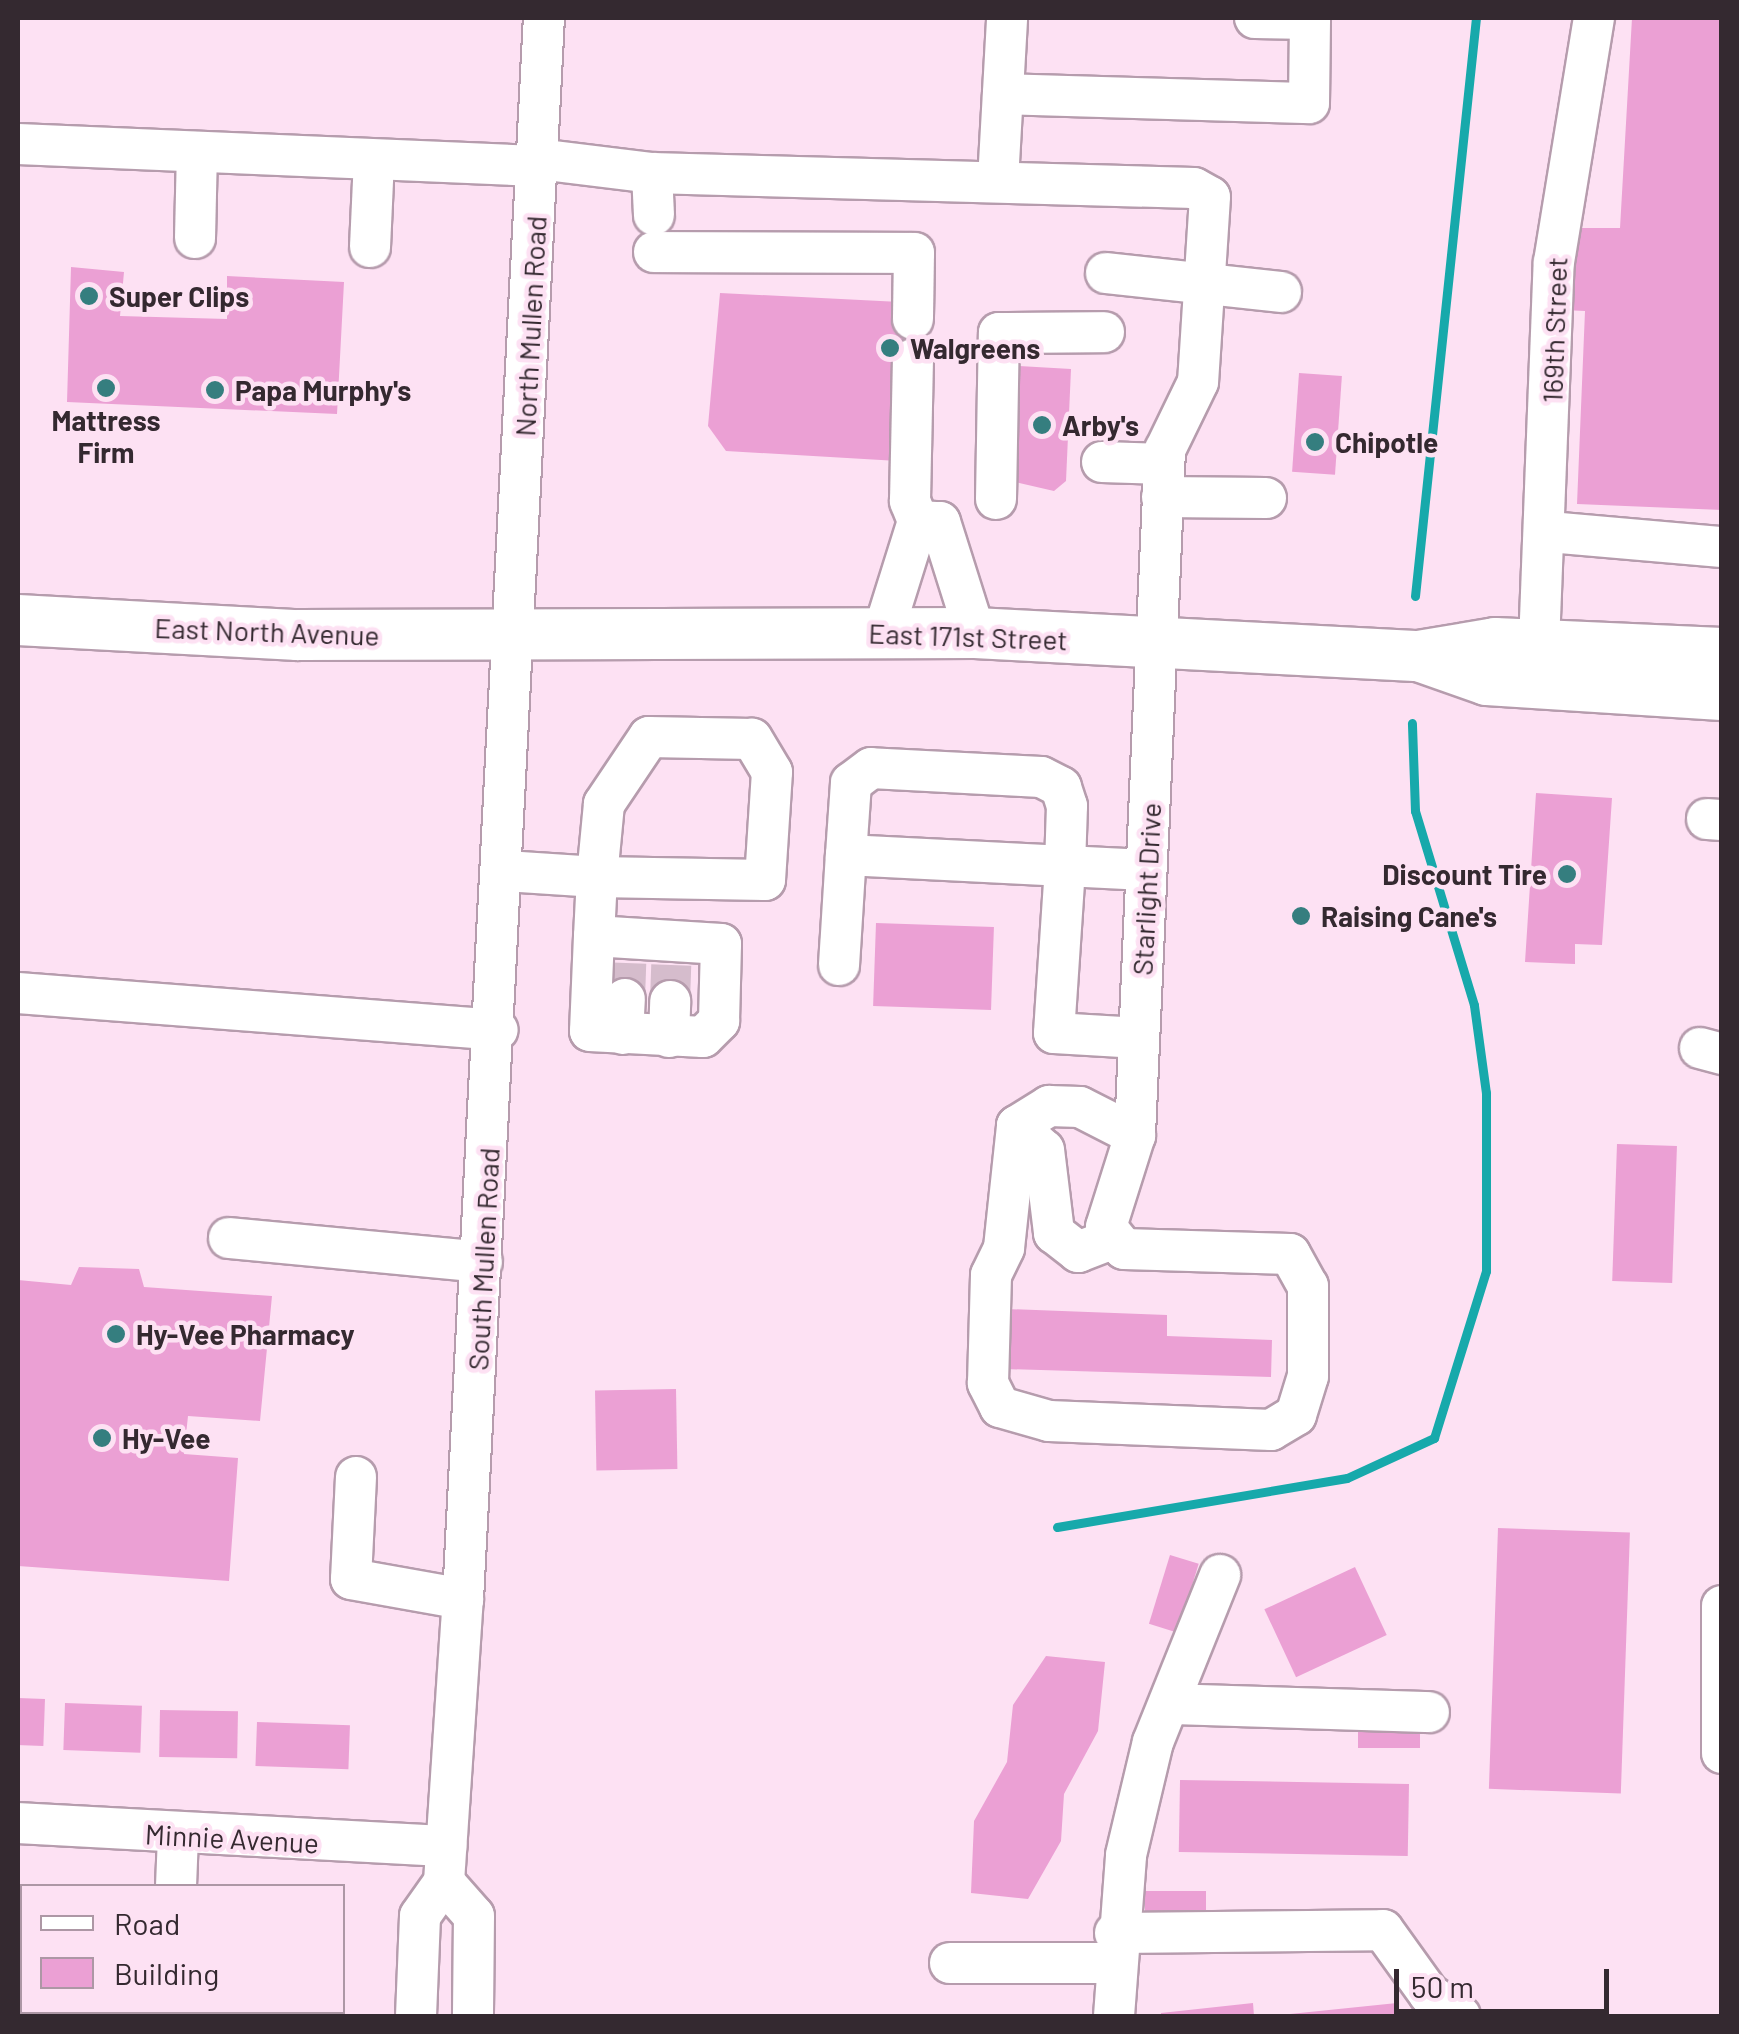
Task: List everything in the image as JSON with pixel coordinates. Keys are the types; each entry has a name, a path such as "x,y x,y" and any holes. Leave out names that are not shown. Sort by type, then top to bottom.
{"main road":[{"name":"East North Avenue","path":"18,620 516,635"},
{"name":"East 171st Street","path":"516,635 975,634 1420,656 1542,665 1722,695"},
{"name":"East 171st Street","path":"1542,665 1722,654"},
{"path":"1542,665 1722,679"}],"street":[{"name":"North Mullen Road","path":"516,635 544,18"},
{"path":"998,181 1008,18"},
{"path":"1003,94 1309,103 1310,19 1255,18"},
{"name":"169th Street","path":"1542,665 1549,532 1554,262 1594,18"},
{"path":"18,144 538,163 652,173 1201,190 1212,200 1198,382 1163,481"},
{"path":"196,152 196,238"},
{"path":"370,247 374,160"},
{"path":"652,173 654,233 914,253 913,318"},
{"path":"1106,274 1205,277 1281,292"},
{"path":"996,499 999,333 1104,332"},
{"path":"912,360 910,502 929,522 975,634"},
{"path":"1102,462 1163,481 1266,498"},
{"name":"Starlight Drive","path":"1109,1240 1135,1134 1163,481"},
{"path":"883,633 929,522"},
{"path":"1549,532 1722,547"},
{"name":"South Mullen Road","path":"416,2016 420,1916 445,1864 498,1030 516,635"},
{"path":"505,871 597,877 765,880 772,772 752,739 650,736 604,804 597,877 644,981"},
{"path":"839,966 851,783 871,768 1041,778 1061,787 1065,866 1054,1033 1139,1038"},
{"path":"846,855 1146,870"},
{"path":"18,993 498,1030"},
{"path":"1017,1126 1049,1106 1080,1107 1135,1134"},
{"path":"1017,1126 1044,1150 1054,1233 1078,1252 1109,1240 1170,1253 1290,1254 1308,1286 1308,1376 1296,1415 1271,1430 1049,1422 1000,1407 988,1383 990,1275 1004,1248 1017,1126"},
{"path":"229,1238 482,1262"},
{"path":"356,1477 351,1578 463,1598"},
{"path":"1114,2016 1115,1948 1140,1798 1170,1704 1220,1575"},
{"path":"1722,1606 1722,1753"},
{"path":"1170,1704 1429,1712"},
{"name":"Minnie Avenue","path":"18,1823 445,1864"},
{"path":"176,1884 178,1837"},
{"path":"445,1864 474,1916 473,2016"},
{"path":"950,1963 1383,1930 1429,1994 1460,2016"}],"building":[{"path":"1632,18 1722,18 1722,510 1577,504 1585,311 1564,310 1567,228 1620,228"},
{"path":"71,267 124,272 120,316 227,319 227,276 344,282 337,414 67,402"},
{"name":"Walgreens","path":"720,293 900,302 923,320 898,461 726,451 708,426"},
{"name":"Arby's","path":"1019,366 1071,369 1066,481 1054,491 1011,481"},
{"name":"Chipotle","path":"1299,373 1342,376 1335,475 1292,472"},
{"path":"1536,793 1612,798 1602,945 1575,944 1575,964 1525,962"},
{"path":"876,923 994,927 991,1010 873,1006"},
{"path":"1617,1144 1677,1146 1672,1283 1612,1281"},
{"name":"Hy-Vee","path":"79,1267 139,1269 144,1287 272,1296 260,1421 188,1416 184,1454 238,1458 229,1581 18,1566 18,1280 71,1285"},
{"path":"1006,1309 1167,1315 1167,1336 1272,1340 1271,1377 1004,1369"},
{"path":"676,1389 677,1469 596,1470 595,1390"},
{"path":"1498,1528 1630,1533 1621,1793 1489,1789"},
{"path":"1170,1555 1199,1564 1178,1633 1149,1624"},
{"path":"1355,1567 1387,1635 1296,1677 1264,1609"},
{"path":"1046,1656 1105,1662 1098,1731 1064,1794 1061,1841 1028,1899 971,1893 974,1821 1007,1762 1013,1705"},
{"path":"18,1698 45,1699 43,1746 18,1745"},
{"path":"65,1703 142,1706 140,1753 63,1750"},
{"path":"160,1710 238,1711 237,1758 159,1757"},
{"path":"1358,1720 1420,1720 1420,1748 1358,1748"},
{"path":"257,1722 350,1725 348,1769 255,1766"},
{"path":"1180,1780 1409,1784 1408,1856 1179,1852"},
{"path":"1145,1891 1206,1891 1206,1919 1145,1919"},
{"path":"1253,2003 1254,2016 1161,2016 1161,2013"},
{"path":"1397,2003 1399,2016 1290,2016 1290,2014"},
{"path":"45,2014 92,2014 92,2016"}],"waterway":[{"path":"1415,596 1476,18"},
{"path":"1057,1527 1347,1478 1434,1438 1486,1271 1486,1093 1474,1005 1415,811 1412,723"}],"tunnel":[{"path":"625,999 626,963"},
{"path":"670,1001 671,965"}],"place":[{"name":"Super Clips","path":"89,296"},
{"name":"Walgreens","path":"890,348"},
{"name":"Mattress Firm","path":"106,388"},
{"name":"Papa Murphy's","path":"215,390"},
{"name":"Arby's","path":"1042,425"},
{"name":"Chipotle","path":"1315,442"},
{"name":"Discount Tire","path":"1567,874"},
{"name":"Raising Cane's","path":"1301,916"},
{"name":"Hy-Vee Pharmacy","path":"116,1334"},
{"name":"Hy-Vee","path":"102,1438"}]}
